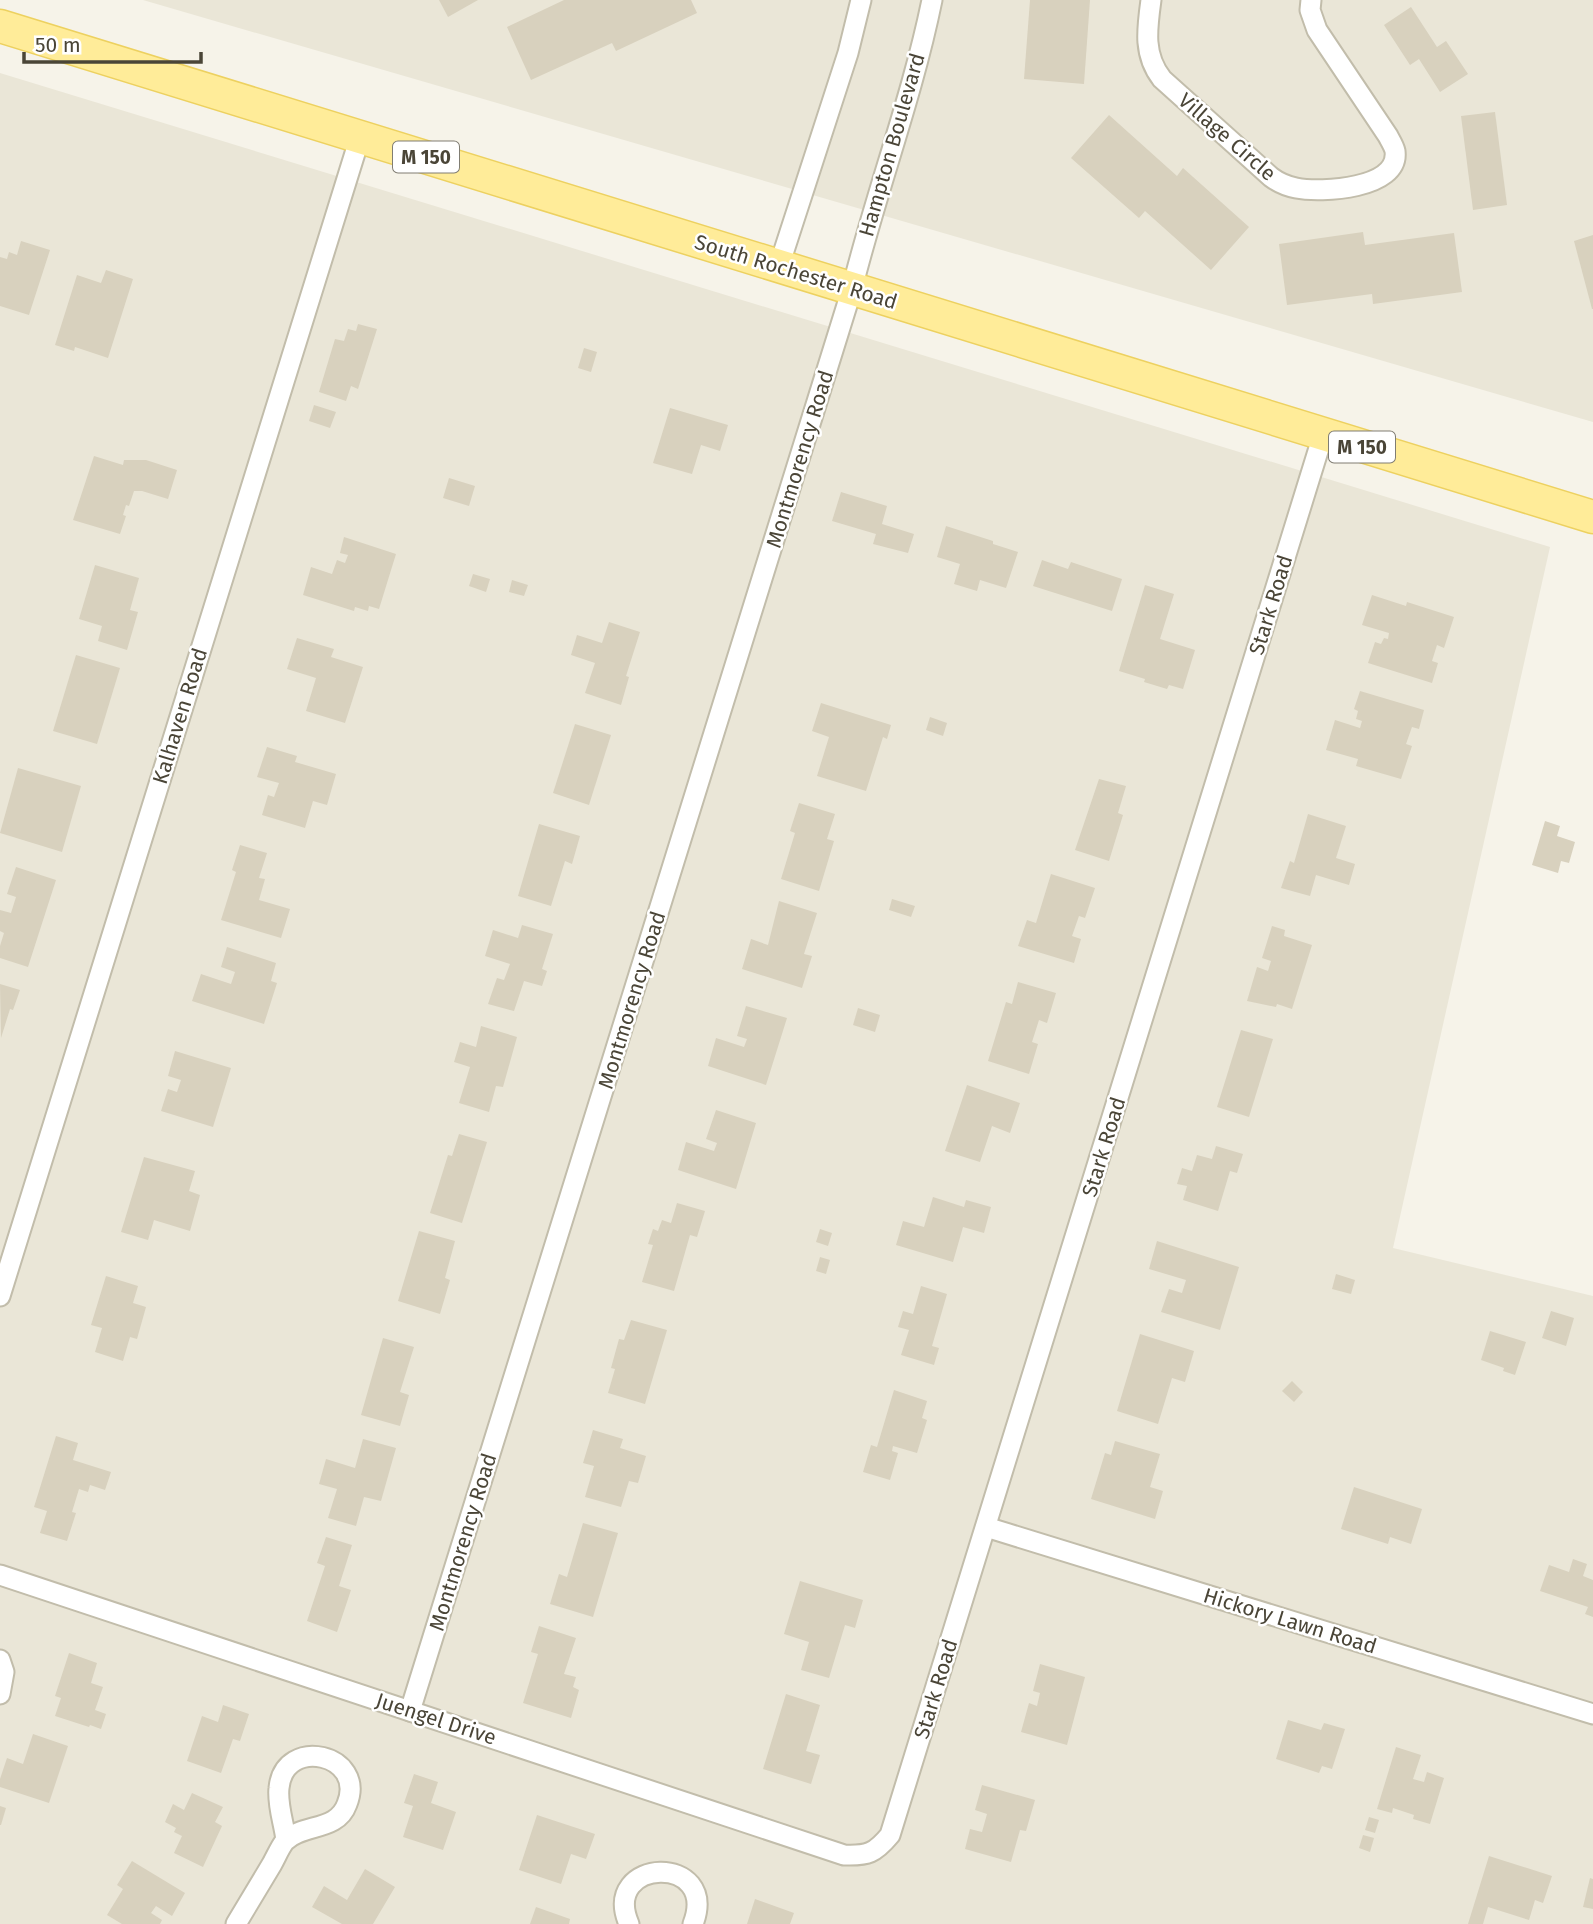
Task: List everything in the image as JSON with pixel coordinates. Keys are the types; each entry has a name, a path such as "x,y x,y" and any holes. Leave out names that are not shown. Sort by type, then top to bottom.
{"main road":[{"name":"South Rochester Road","path":"0,26 1593,517"}],"street":[{"path":"779,266 848,53 861,0"},
{"name":"Hampton Boulevard","path":"852,289 932,0"},
{"name":"Village Circle","path":"1151,0 1147,46 1154,68 1162,79 1271,177 1282,185 1317,191 1371,182 1386,174 1393,164 1395,151 1388,136 1317,30 1311,0"},
{"name":"Kalhaven Road","path":"0,1296 360,137"},
{"name":"Montmorency Road","path":"410,1711 852,289"},
{"name":"Stark Road","path":"873,1852 890,1835 1323,435"},
{"name":"Hickory Lawn Road","path":"986,1527 1593,1714"},
{"name":"Juengel Drive","path":"0,1574 844,1855 862,1856 873,1852"},
{"path":"0,1660 4,1681 0,1694"},
{"path":"236,1924 286,1840 334,1821 347,1805 350,1786 348,1777 332,1759 309,1755 288,1766 282,1776 279,1798 286,1840"},
{"path":"629,1924 624,1903 628,1890 641,1877 658,1871 676,1874 690,1885 697,1910 693,1924"}],"shaded area":[{"path":"143,0 1593,0 1593,422"},
{"path":"0,73 1550,547 1393,1248 1593,1296 1593,1924 0,1924"}],"building":[{"path":"439,0 478,0 448,17"},
{"path":"564,0 691,0 697,13 616,51 612,43 531,80 507,27"},
{"path":"1030,0 1090,0 1084,84 1024,79"},
{"path":"1411,7 1437,47 1446,41 1468,74 1440,92 1419,59 1410,65 1384,25"},
{"path":"1495,112 1507,205 1473,210 1461,116"},
{"path":"1109,115 1177,176 1183,168 1249,227 1211,270 1145,211 1139,218 1071,158"},
{"path":"1363,232 1365,245 1454,233 1462,292 1373,304 1372,294 1287,305 1279,244"},
{"path":"1593,235 1593,309 1592,309 1574,241"},
{"path":"21,241 50,250 29,315 0,306 0,257 7,259 9,252 17,255"},
{"path":"106,270 133,279 108,358 75,347 74,351 55,345 77,275 101,283"},
{"path":"358,324 377,329 358,389 351,386 346,401 319,392 335,339 344,341 348,329 356,331"},
{"path":"584,348 597,352 591,372 578,368"},
{"path":"314,405 336,412 330,428 309,421"},
{"path":"670,408 728,425 720,451 701,445 692,474 653,463"},
{"path":"94,456 123,465 124,460 146,460 177,470 168,499 134,491 129,506 126,505 123,515 126,516 120,534 73,520"},
{"path":"449,478 475,486 469,506 443,498"},
{"path":"841,492 887,506 882,524 914,534 908,553 873,544 876,534 832,521"},
{"path":"946,526 1018,552 1006,588 980,580 977,591 954,584 960,564 937,557"},
{"path":"344,537 396,554 379,609 369,606 368,611 355,607 354,611 303,595 311,567 332,574 337,560 345,563 348,555 340,553"},
{"path":"1042,560 1068,569 1071,562 1122,579 1112,611 1033,586"},
{"path":"95,565 139,578 130,610 138,612 127,650 98,641 102,626 79,619"},
{"path":"473,574 490,579 486,592 469,586"},
{"path":"512,580 528,585 524,596 509,592"},
{"path":"1145,585 1174,594 1160,639 1195,650 1183,689 1169,685 1167,689 1119,671"},
{"path":"1372,595 1406,606 1407,602 1454,617 1444,648 1437,645 1432,661 1438,663 1432,683 1368,663 1375,642 1381,644 1384,638 1388,639 1389,633 1362,625"},
{"path":"609,622 640,632 626,676 629,677 621,705 585,693 595,663 571,655 577,635 602,643"},
{"path":"297,638 334,649 331,657 363,667 345,723 306,711 316,678 287,669"},
{"path":"76,655 120,668 97,744 53,731"},
{"path":"1360,691 1424,710 1419,729 1412,727 1406,744 1412,746 1401,779 1356,766 1358,759 1326,750 1335,720 1360,728 1362,721 1356,719 1358,711 1354,709"},
{"path":"821,703 891,725 887,739 883,737 866,791 817,776 829,737 812,731"},
{"path":"930,717 947,723 943,736 926,730"},
{"path":"575,724 611,735 589,805 553,793"},
{"path":"267,747 297,756 295,762 336,774 327,805 313,801 305,828 262,815 268,795 274,797 279,783 257,777"},
{"path":"18,768 81,786 62,852 0,833"},
{"path":"1099,779 1126,786 1118,813 1123,815 1109,861 1075,850"},
{"path":"799,803 835,814 827,839 834,841 819,891 781,879 795,833 790,831"},
{"path":"1308,814 1346,826 1336,858 1355,864 1349,885 1316,875 1310,896 1281,888 1290,861 1294,863"},
{"path":"1545,821 1560,826 1557,836 1575,842 1569,863 1561,861 1558,873 1532,865"},
{"path":"539,824 580,836 572,864 565,861 551,906 518,896"},
{"path":"240,845 267,853 259,878 265,879 259,900 290,909 281,938 221,920 236,872 232,870"},
{"path":"16,867 56,880 28,967 0,958 4,933 0,931 0,910 11,913 16,897 7,894"},
{"path":"1051,874 1095,888 1085,918 1079,916 1072,936 1081,939 1074,963 1018,946 1027,920 1036,923"},
{"path":"892,899 915,906 911,917 889,910"},
{"path":"779,901 817,913 804,954 812,956 802,988 742,969 751,939 768,945"},
{"path":"522,925 553,934 542,969 547,971 542,986 524,981 514,1011 488,1004 497,978 504,980 510,964 485,956 493,930 518,938"},
{"path":"1272,926 1285,930 1284,936 1312,945 1292,1009 1277,1004 1276,1007 1247,1001 1257,967 1268,971 1271,961 1262,958"},
{"path":"227,947 276,963 271,981 277,983 264,1024 192,1001 201,974 231,984 235,972 221,967"},
{"path":"1018,982 1056,993 1047,1023 1039,1020 1032,1042 1038,1044 1029,1074 988,1061 1006,1002 1012,1004"},
{"path":"0,984 20,990 13,1010 10,1009 1,1038"},
{"path":"746,1006 787,1018 766,1085 708,1066 716,1038 744,1047 747,1039 737,1036"},
{"path":"858,1008 880,1015 875,1032 853,1025"},
{"path":"481,1026 517,1037 503,1087 496,1086 489,1112 459,1103 470,1067 454,1062 460,1042 476,1047"},
{"path":"1241,1030 1273,1039 1249,1117 1217,1107"},
{"path":"175,1051 231,1068 213,1127 161,1111 168,1089 177,1092 181,1080 168,1076"},
{"path":"967,1085 1020,1103 1010,1133 992,1126 980,1162 945,1151"},
{"path":"716,1110 756,1123 736,1189 678,1170 686,1142 714,1151 717,1143 706,1139"},
{"path":"459,1134 487,1142 462,1223 430,1213 448,1155 452,1156"},
{"path":"1216,1146 1243,1154 1237,1173 1230,1171 1218,1211 1183,1200 1187,1186 1177,1184 1182,1168 1192,1171 1197,1155 1212,1159"},
{"path":"144,1157 195,1171 189,1191 200,1195 190,1231 154,1220 148,1240 121,1232"},
{"path":"933,1197 964,1207 966,1200 991,1207 984,1233 963,1227 953,1262 896,1245 903,1221 924,1227"},
{"path":"677,1203 705,1211 697,1237 690,1235 674,1291 642,1282 653,1245 648,1244 653,1229 658,1231 662,1220 671,1223"},
{"path":"820,1229 832,1233 828,1246 816,1242"},
{"path":"419,1231 455,1241 445,1278 450,1280 440,1314 398,1301"},
{"path":"1157,1241 1239,1267 1220,1330 1161,1312 1169,1289 1182,1293 1186,1280 1149,1269"},
{"path":"820,1257 830,1260 826,1274 816,1271"},
{"path":"1336,1274 1355,1280 1351,1294 1332,1289"},
{"path":"106,1276 138,1286 133,1303 146,1307 137,1339 130,1337 123,1361 95,1352 102,1328 91,1325"},
{"path":"921,1286 947,1294 932,1346 939,1348 934,1365 901,1355 909,1330 898,1327 903,1311 913,1314"},
{"path":"1551,1311 1574,1318 1566,1346 1542,1338"},
{"path":"631,1320 667,1330 645,1404 608,1393 619,1339 624,1340"},
{"path":"1490,1331 1526,1342 1515,1375 1481,1360"},
{"path":"1140,1334 1194,1351 1185,1382 1172,1378 1158,1424 1117,1411"},
{"path":"383,1338 414,1347 400,1392 409,1395 400,1426 361,1415"},
{"path":"1292,1381 1303,1392 1294,1402 1282,1391"},
{"path":"894,1390 927,1401 922,1418 927,1420 917,1453 893,1446 892,1451 898,1453 890,1480 863,1472 871,1445 877,1447"},
{"path":"593,1430 623,1439 620,1448 646,1456 638,1483 629,1481 621,1507 585,1497 594,1466 583,1463"},
{"path":"56,1436 78,1443 73,1460 111,1472 105,1490 90,1485 88,1492 79,1489 72,1512 76,1513 67,1541 40,1533 47,1511 34,1507"},
{"path":"363,1439 396,1448 381,1501 364,1497 356,1526 328,1518 337,1489 319,1484 326,1459 355,1468"},
{"path":"1115,1441 1160,1454 1150,1487 1163,1491 1155,1519 1091,1499 1105,1453 1111,1455"},
{"path":"1354,1487 1422,1509 1411,1544 1390,1537 1388,1544 1341,1529"},
{"path":"583,1523 618,1533 593,1617 550,1604 559,1574 567,1577"},
{"path":"326,1537 352,1545 339,1586 351,1590 337,1632 307,1621 325,1566 317,1563"},
{"path":"1573,1559 1587,1564 1583,1576 1593,1580 1593,1617 1585,1614 1588,1607 1540,1591 1549,1565 1569,1572"},
{"path":"800,1581 863,1600 855,1628 845,1625 829,1678 801,1670 809,1642 784,1634"},
{"path":"539,1626 576,1638 564,1674 576,1677 573,1687 579,1690 571,1718 523,1703 538,1654 531,1652"},
{"path":"69,1653 97,1663 91,1683 103,1687 95,1710 106,1714 101,1729 55,1716 61,1698 55,1696"},
{"path":"1040,1664 1085,1677 1067,1745 1021,1732 1029,1703 1037,1706 1040,1693 1033,1691"},
{"path":"786,1694 820,1705 806,1751 820,1755 811,1784 763,1769"},
{"path":"223,1705 249,1714 240,1741 233,1739 221,1773 187,1761 202,1716 218,1722"},
{"path":"1288,1720 1321,1730 1324,1723 1345,1729 1332,1769 1322,1766 1319,1773 1276,1759"},
{"path":"33,1734 68,1746 49,1803 0,1787 7,1758 23,1764"},
{"path":"1396,1747 1421,1755 1413,1779 1424,1782 1427,1772 1444,1778 1430,1824 1413,1819 1414,1815 1393,1808 1392,1813 1377,1809"},
{"path":"414,1774 438,1782 431,1803 456,1812 443,1850 403,1837 413,1806 404,1803"},
{"path":"982,1785 1035,1800 1026,1831 1020,1830 1011,1862 965,1849 970,1829 982,1832 987,1814 975,1810"},
{"path":"192,1793 223,1807 215,1822 222,1826 203,1867 174,1853 182,1836 174,1832 176,1828 165,1822 173,1804 184,1810"},
{"path":"0,1806 6,1808 1,1825 0,1825"},
{"path":"537,1815 595,1834 586,1859 571,1854 561,1884 519,1870"},
{"path":"1369,1817 1379,1820 1375,1833 1365,1830"},
{"path":"1363,1835 1374,1838 1370,1852 1359,1848"},
{"path":"1489,1856 1552,1876 1543,1903 1535,1900 1529,1920 1488,1907 1483,1924 1468,1924"},
{"path":"132,1861 185,1893 172,1916 156,1906 151,1913 162,1920 160,1924 122,1924 107,1915 123,1889 117,1885"},
{"path":"365,1869 395,1887 373,1924 342,1924 312,1907 324,1886 347,1900"},
{"path":"1590,1878 1593,1879 1593,1909 1583,1907"},
{"path":"755,1899 794,1913 790,1924 747,1924"},
{"path":"536,1907 570,1919 569,1924 530,1924"}]}
